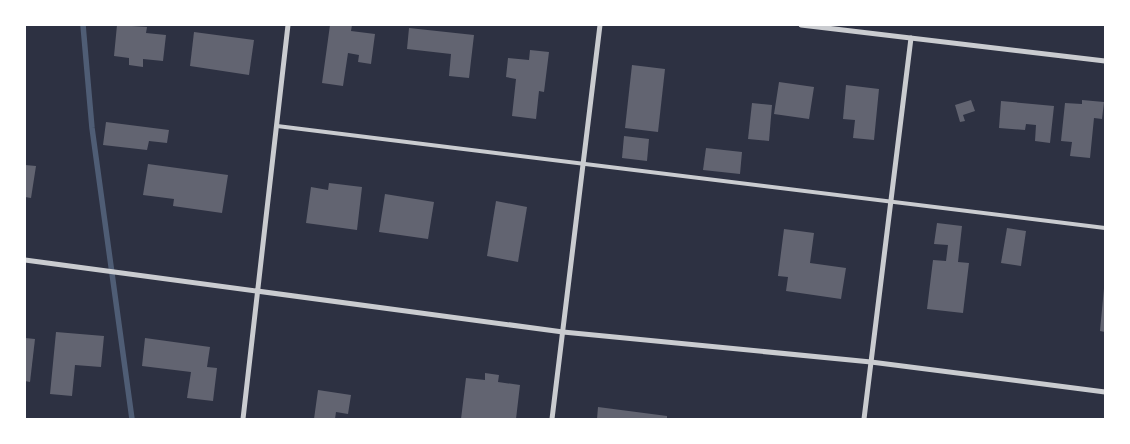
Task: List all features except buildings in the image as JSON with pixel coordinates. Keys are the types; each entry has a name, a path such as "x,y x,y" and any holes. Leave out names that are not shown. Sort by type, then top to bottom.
{"street":[{"path":"243,419 288,25"},
{"path":"552,419 600,25"},
{"path":"801,25 1105,61"},
{"path":"864,419 911,38"},
{"path":"25,260 563,332 871,362 1105,392"}],"lane":[{"path":"277,126 1105,228"}],"waterway":[{"path":"83,25 92,128 132,419"}]}
